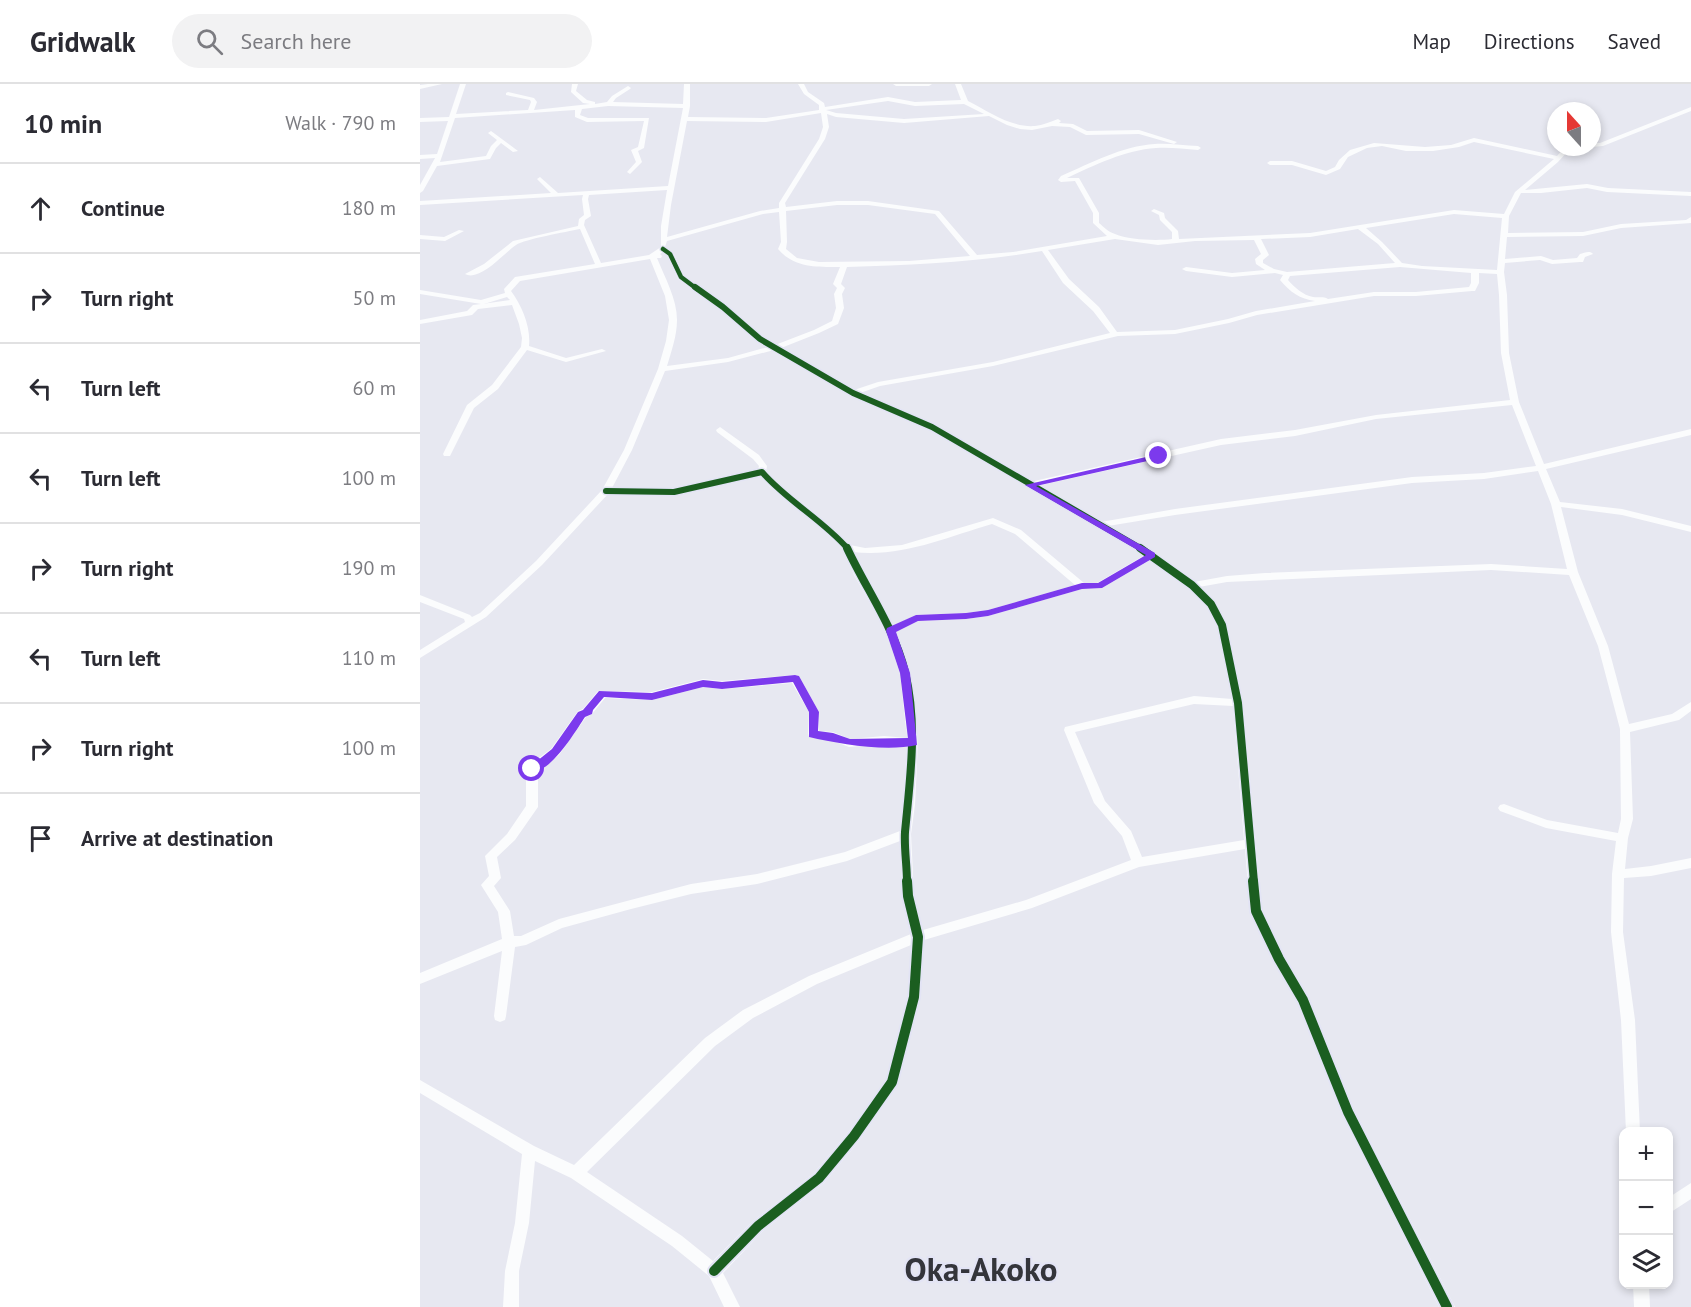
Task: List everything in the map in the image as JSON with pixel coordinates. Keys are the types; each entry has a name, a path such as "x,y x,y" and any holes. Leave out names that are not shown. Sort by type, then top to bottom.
{"street":[{"path":"420,87 439,84"},
{"path":"420,191 437,159 463,84"},
{"path":"575,84 573,91 585,102 687,106"},
{"path":"420,120 609,104 614,97 628,88 620,87 619,84"},
{"path":"687,84 686,119 672,188 665,248 681,277 723,307 760,339 852,393 933,427 1152,555 1192,585 1211,604 1219,616 1238,703 1243,741 1256,911 1279,959 1303,1000 1348,1112 1447,1307"},
{"path":"802,84 807,93 822,104 826,127 822,139 782,203 784,242 782,249 788,257 806,263 844,265 976,258 1115,237 1158,243 1310,235 1454,213 1506,216"},
{"path":"896,84 929,84"},
{"path":"958,84 964,102"},
{"path":"508,94 532,99 534,102 531,111"},
{"path":"686,119 766,120 835,106 852,106 888,99 915,104 964,102 988,115 1021,127 1052,124 1071,125 1086,133 1139,132 1194,148 1166,145 1140,147 1063,177 1061,180 1077,179 1096,213 1096,223 1105,232 1115,237"},
{"path":"579,107 577,116 587,120 647,119 641,148 634,150 639,162 630,172"},
{"path":"1601,145 1691,109"},
{"path":"822,110 836,115 904,121 988,115"},
{"path":"1052,124 1061,119"},
{"path":"491,133 515,151"},
{"path":"420,158 488,158 493,147 501,140"},
{"path":"1270,163 1292,164 1326,173 1338,168 1341,159 1358,148 1388,145 1408,149 1431,148 1465,144 1474,140 1558,158"},
{"path":"420,151 437,159"},
{"path":"1558,158 1519,191 1506,216 1500,272 1505,353 1515,402 1556,504 1573,572 1603,646 1625,729 1627,819 1622,838 1618,874 1617,932 1628,1020 1634,1127"},
{"path":"540,179 556,195"},
{"path":"1519,191 1535,192 1594,185 1607,190 1691,194"},
{"path":"420,203 672,188"},
{"path":"587,192 585,199 588,216 582,219 581,227 598,264"},
{"path":"447,454 470,407 495,387 525,347 526,338 514,302 507,291 518,279 652,256 665,248 762,212 849,201 932,210 945,219 976,258"},
{"path":"1154,211 1162,214 1162,219 1175,231 1176,242"},
{"path":"1504,235 1583,234 1621,226 1688,222 1691,219"},
{"path":"469,274 487,266 515,242 581,227"},
{"path":"1360,228 1380,243 1400,265"},
{"path":"420,237 445,239 461,231"},
{"path":"1257,238 1265,255 1259,259 1260,264 1287,274 1400,265 1500,272"},
{"path":"1044,249 1066,281 1096,309 1115,335"},
{"path":"1501,261 1541,258 1552,262 1564,262 1580,260 1582,255 1589,254"},
{"path":"420,655 483,615 538,563 606,491 628,450 662,369 670,341 673,320 669,296 652,256"},
{"path":"662,369 678,369 795,342 835,322 840,308 838,294 840,288 837,284 844,265"},
{"path":"1186,269 1232,274 1274,271"},
{"path":"1287,274 1284,280 1290,287 1300,295 1315,300 1374,294 1416,294 1472,289 1475,283 1475,270"},
{"path":"420,292 481,302 508,294"},
{"path":"852,393 878,384 993,364 1115,335 1174,332 1256,313 1374,294"},
{"path":"420,322 469,312 476,307 514,302"},
{"path":"525,347 566,360 574,360 602,351"},
{"path":"1029,485 1221,442 1295,433 1376,417 1515,402"},
{"path":"714,1271 758,1226 819,1178 854,1136 892,1082 914,996 918,937 908,896 905,834 913,742 905,673 891,631 847,548 805,509 773,485 762,472 763,466 756,457 720,430"},
{"path":"1099,525 1175,512 1401,482 1484,476 1540,468 1691,432"},
{"path":"606,491 674,492 762,472"},
{"path":"1556,504 1622,512 1691,529"},
{"path":"847,548 863,552 910,546 993,521 1017,532 1082,586"},
{"path":"852,561 863,552"},
{"path":"891,631 916,618 988,613 1082,586 1099,586 1152,555"},
{"path":"1192,585 1265,576 1491,567 1573,572"},
{"path":"420,598 467,617 471,623"},
{"path":"500,1016 509,942 504,910 487,885 495,878 491,856 511,837 532,807 532,769 555,752 582,714 588,711 602,694 652,696 703,683 722,685 795,679 814,712 813,734 833,736 849,742 913,742"},
{"path":"1138,862 1127,834 1100,803 1069,730 1194,700 1238,703"},
{"path":"1625,729 1675,717 1691,706"},
{"path":"1504,808 1546,824 1622,838"},
{"path":"420,979 509,942 522,941 559,924 691,889 757,879 847,856 905,834"},
{"path":"576,1173 710,1042 748,1014 813,981 918,937 1028,904 1138,862 1250,844"},
{"path":"1618,874 1651,871 1691,862"},
{"path":"420,1086 529,1151 576,1173 677,1241 714,1271 732,1307"},
{"path":"511,1307 512,1271 522,1223 529,1151"},
{"path":"1673,1204 1691,1190"},
{"path":"1641,1289 1642,1307"}],"cycle path":[{"path":"663,249 670,254 681,277 723,307 760,339 853,393 932,427 1152,555 1192,585 1211,604 1222,625 1238,703 1256,911 1279,959 1303,1000 1348,1112 1447,1307"},
{"path":"606,491 674,492 762,472 773,485 805,509 847,548 859,575 891,631 905,673 913,742 905,834 908,896 918,937 914,997 892,1082 854,1136 819,1178 758,1226 714,1271"}],"district":[{"name":"Oka-Akoko","path":"981,1268"}],"route":[{"path":"532,769 555,752 582,714 588,711 602,694 652,696 703,683 722,685 795,679 814,712 813,734 833,736 849,742 884,740 913,742 905,673 891,631 916,618 988,613 1082,586 1099,586 1115,579 1152,555 1029,485 1159,456"}]}
